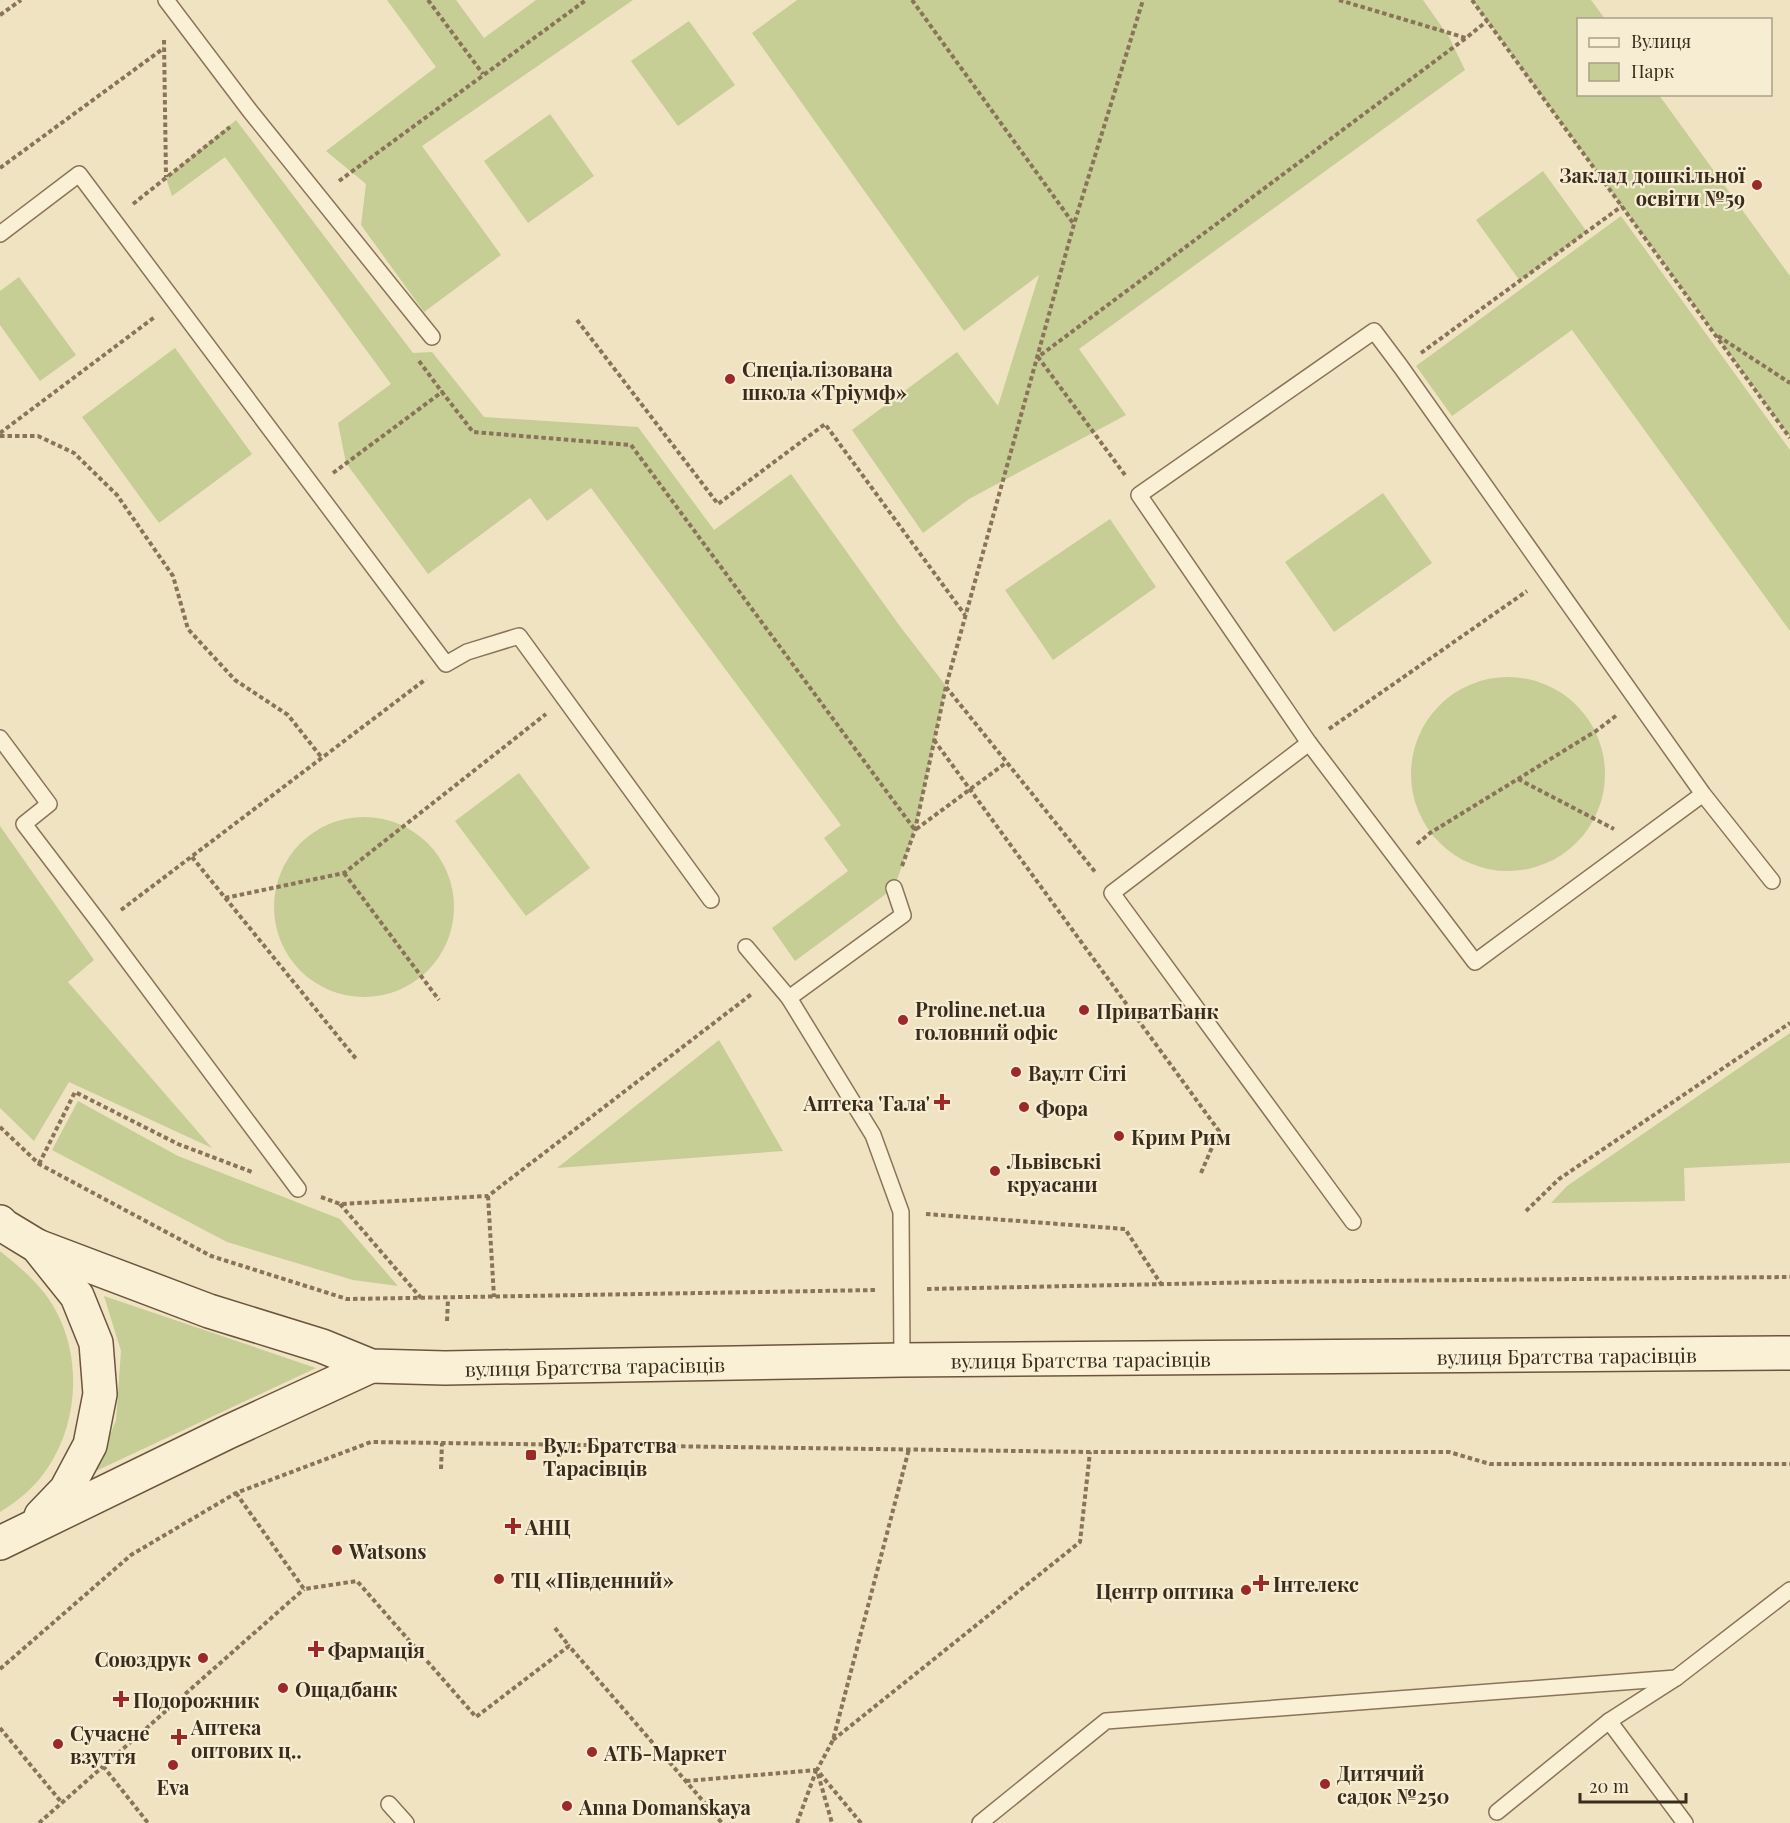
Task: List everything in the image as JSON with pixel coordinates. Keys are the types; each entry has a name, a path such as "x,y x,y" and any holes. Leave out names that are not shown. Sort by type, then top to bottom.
{"street":[{"path":"1,1224 37,1246 77,1296 96,1343 100,1394 90,1445 66,1490 29,1528"},
{"name":"вулиця Братства тарасівців","path":"37,1246 209,1311 322,1346 371,1366 445,1368 902,1360 1790,1353"},
{"name":"вулиця Братства тарасівців","path":"0,1543 228,1432 371,1366"}],"lane":[{"path":"166,0 250,111 432,338"},
{"path":"0,234 79,174 446,664 467,652 519,636 711,900"},
{"path":"1703,794 1475,962 1309,743 1139,495 1374,331 1703,794 1772,881"},
{"path":"0,738 49,804 24,824 298,1189"},
{"path":"1309,743 1112,893 1353,1222"},
{"path":"789,998 903,915 894,888"},
{"path":"746,947 789,998 873,1135 901,1212 902,1360"},
{"path":"1497,1812 1609,1721 1676,1678 1790,1590"},
{"path":"980,1823 1106,1721 1676,1678"},
{"path":"1609,1721 1685,1823"},
{"path":"390,1804 406,1823"}],"path":[{"path":"0,15 21,0"},
{"path":"428,0 483,74"},
{"path":"318,196 586,0"},
{"path":"912,0 1074,224"},
{"path":"894,888 915,830 946,686 1074,224 1143,0"},
{"path":"1339,0 1466,38"},
{"path":"1472,0 1790,438"},
{"path":"1038,357 1487,21"},
{"path":"164,37 166,178"},
{"path":"0,168 164,48"},
{"path":"139,213 132,204 250,111"},
{"path":"1401,367 1622,206"},
{"path":"0,434 175,302"},
{"path":"577,320 718,504 825,424 966,615"},
{"path":"1714,334 1790,383"},
{"path":"1038,357 1139,495"},
{"path":"315,488 442,392 473,432 632,445 915,830"},
{"path":"0,434 38,436 74,453 117,495 173,576 188,629 235,680 288,715 322,758"},
{"path":"1309,743 1549,576"},
{"path":"101,925 446,664"},
{"path":"946,686 1112,893"},
{"path":"225,898 344,873 566,699"},
{"path":"1397,859 1430,833 1596,731 1637,700"},
{"path":"934,740 1219,1131 1202,1173"},
{"path":"915,830 1007,762"},
{"path":"1518,779 1639,841"},
{"path":"192,857 357,1060"},
{"path":"344,873 440,1000"},
{"path":"494,1297 488,1196 772,979"},
{"path":"1526,1210 1558,1179 1790,1023"},
{"path":"0,1127 39,1164 211,1256 347,1299 448,1299 1162,1284 1790,1276"},
{"path":"339,1204 422,1299"},
{"path":"901,1212 1125,1229 1162,1284"},
{"path":"447,1321 448,1299"},
{"path":"0,1669 131,1555 236,1493 370,1442 1090,1452 1449,1452 1490,1464 1790,1464"},
{"path":"441,1469 442,1443"},
{"path":"796,1823 817,1770 833,1740 909,1449"},
{"path":"833,1740 1080,1542 1090,1452"},
{"path":"236,1493 304,1589"},
{"path":"39,1823 304,1589 357,1581 476,1717 569,1646"},
{"path":"555,1628 722,1823"},
{"path":"0,1728 62,1803"},
{"path":"103,1766 148,1823"},
{"path":"686,1781 817,1770"},
{"path":"817,1770 832,1823"},
{"path":"817,1770 861,1823"}],"green space":[{"path":"387,0 456,0 484,38 536,0 633,0 422,146 501,255 424,312 361,225 366,184 326,151 436,67"},
{"path":"797,0 1423,0 1449,37 1465,70 1079,349 1126,415 969,499 923,533 852,430 957,352 998,406 1039,275 964,331 752,33"},
{"path":"1591,0 1604,18 1577,18 1577,96 1660,96 1790,276 1790,437 1473,1"},
{"path":"689,21 735,85 678,126 631,61"},
{"path":"550,114 594,176 528,223 484,161"},
{"path":"236,120 413,353 432,352 484,417 638,427 714,530 791,474 899,625 946,686 915,830 894,888 795,961 772,928 848,871 824,838 841,825 591,488 547,521 530,498 428,574 346,463 338,423 391,384 225,157 172,196 166,178"},
{"path":"1543,171 1587,232 1520,281 1476,220"},
{"path":"1621,216 1790,450 1790,631 1572,330 1452,416 1416,366"},
{"path":"19,277 76,355 40,381 0,325 0,291"},
{"path":"175,348 252,454 159,523 82,417"},
{"path":"1383,493 1432,563 1334,632 1285,562"},
{"path":"1110,519 1156,587 1053,660 1005,590"},
{"path":"1498,677 1518,677 1554,688 1577,705 1589,720 1598,737 1605,764 1605,784 1598,811 1589,828 1577,843 1562,855 1545,864 1518,871 1498,871 1462,860 1433,836 1422,820 1415,802 1411,784 1411,764 1422,728 1446,699 1462,688 1480,681"},
{"path":"519,773 590,868 526,916 455,821"},
{"path":"364,817 382,818 399,823 428,843 448,872 453,889 453,925 448,942 428,971 399,991 382,996 364,997 346,996 329,991 300,971 280,942 275,925 274,907 275,889 280,872 300,843 329,823 346,818"},
{"path":"0,826 94,960 68,982 212,1148 69,1082 34,1141 0,1108"},
{"path":"1790,1033 1790,1163 1684,1168 1685,1201 1551,1203 1567,1186"},
{"path":"719,1040 783,1151 557,1168"},
{"path":"78,1101 178,1156 340,1219 398,1286 353,1280 227,1242 52,1150"},
{"path":"0,1251 38,1286 56,1311 70,1350 73,1391 65,1432 47,1469 26,1493 0,1512"},
{"path":"104,1296 316,1368 96,1471 116,1420 121,1351"}],"place":[{"name":"Заклад дошкільної освіти №59","path":"1757,185"},
{"name":"Спеціалізована школа «Тріумф»","path":"730,379"},
{"name":"ПриватБанк","path":"1084,1010"},
{"name":"Proline.net.ua головний офіс","path":"903,1020"},
{"name":"Ваулт Сіті","path":"1016,1072"},
{"name":"Аптека 'Гала'","path":"942,1102"},
{"name":"Фора","path":"1024,1107"},
{"name":"Крим Рим","path":"1119,1136"},
{"name":"Львівські круасани","path":"995,1171"},
{"name":"Вул. Братства Тарасівців","path":"531,1455"},
{"name":"АНЦ","path":"513,1526"},
{"name":"Watsons","path":"337,1550"},
{"name":"ТЦ «Південний»","path":"499,1579"},
{"name":"Інтелекс","path":"1261,1583"},
{"name":"Центр оптика","path":"1246,1590"},
{"name":"Фармація","path":"316,1649"},
{"name":"Союздрук","path":"203,1658"},
{"name":"Ощадбанк","path":"283,1688"},
{"name":"Подорожник","path":"121,1699"},
{"name":"Аптека оптових ц‥","path":"179,1737"},
{"name":"Сучасне взуття","path":"58,1744"},
{"name":"АТБ-Маркет","path":"592,1752"},
{"name":"Eva","path":"173,1765"},
{"name":"Дитячий садок №250","path":"1325,1784"},
{"name":"Anna Domanskaya","path":"567,1806"}]}
